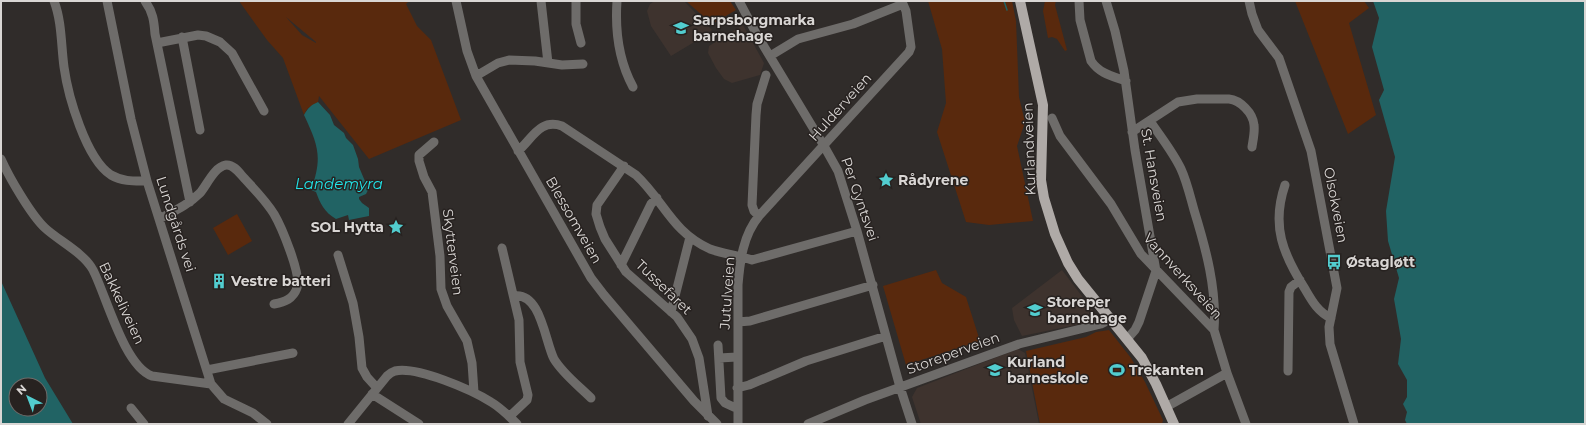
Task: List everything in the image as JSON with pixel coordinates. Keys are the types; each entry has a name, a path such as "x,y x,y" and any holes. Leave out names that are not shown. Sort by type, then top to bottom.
{"main road":[{"name":"Kurlandveien","path":"1020,1 1043,105 1042,180 1044,198 1050,221 1068,263 1085,288 1127,339 1147,367 1174,424"}],"street":[{"path":"54,1 59,16 64,66 69,90 76,116 88,145 102,165 113,176 129,181 147,181"},
{"name":"Lundgårds vei","path":"107,1 130,119 147,181 211,384 224,399 253,413 267,424"},
{"path":"145,1 152,14 190,202"},
{"name":"Blessomveien","path":"456,1 463,35 476,76 518,152 595,284 708,416 717,424"},
{"path":"542,1 548,63"},
{"path":"576,1 576,24 581,43"},
{"path":"617,1 620,53 626,74 633,87"},
{"name":"Per Gyntsvei","path":"739,1 838,172 857,231 900,387 912,424"},
{"path":"1079,1 1080,20 1091,61 1105,74 1126,80"},
{"name":"St. Hansveien","path":"1106,1 1115,31 1126,80 1132,132 1156,271 1139,322 1135,330 1127,339"},
{"name":"Olsokveien","path":"1249,1 1258,30 1279,58 1311,152 1336,282 1336,294 1329,327 1330,344 1354,424"},
{"name":"Hulderveien","path":"759,216 909,52 910,41 906,11 903,4 853,24 790,42 770,56"},
{"path":"157,43 182,37 206,36 214,38 226,46 232,53 264,110"},
{"path":"182,37 200,130"},
{"path":"476,76 502,61 525,60 562,65 583,64"},
{"path":"759,216 754,211 752,205 756,104 766,75"},
{"path":"1132,132 1174,104 1185,100 1234,99 1243,105 1254,122 1252,147"},
{"name":"Vannverksveien","path":"1052,118 1060,136 1111,204 1134,244 1156,271 1214,330 1227,373 1246,424"},
{"path":"1150,120 1177,162 1189,192 1204,244 1211,277 1214,304 1214,330"},
{"path":"518,152 540,128 547,124 562,126 640,178 657,198 674,223 690,237 711,249 742,256 752,260 857,231"},
{"name":"Skytterveien","path":"434,142 419,155 419,161 424,177 432,192 440,256 441,289 447,306 467,341 472,362 474,392"},
{"name":"Bakkeliveien","path":"1,159 40,223 90,265 98,279 119,334 130,353 142,369 147,374 152,376 211,384"},
{"path":"159,219 190,202 202,190 216,172 227,165 232,166 266,203 280,227 298,278 298,287 294,295 288,300 274,304"},
{"name":"Tussefaret","path":"624,166 598,202 596,211 605,240 621,265 631,277 671,312 684,326 699,358 708,416"},
{"path":"1285,185 1278,218 1280,233 1287,258 1319,310 1331,318"},
{"path":"621,265 648,211 657,198"},
{"name":"Jutulveien","path":"738,424 738,285 742,256 748,232 759,216"},
{"path":"671,312 690,237"},
{"path":"502,248 520,326 520,362 528,395 527,400 510,416"},
{"path":"338,255 353,303 359,337 362,368 374,391 419,424"},
{"path":"1288,371 1288,292 1291,287 1300,280"},
{"path":"738,322 750,320 872,285"},
{"path":"514,296 521,295 529,301 540,318 554,359 591,398"},
{"name":"Storeperveien","path":"808,424 847,407 1019,344 1102,324 1111,319"},
{"path":"737,388 749,385 806,361 886,336"},
{"path":"718,345 720,391 722,400 727,405 738,409"},
{"path":"207,370 292,353"},
{"path":"719,358 737,357"},
{"path":"348,424 390,373 396,371 429,375 474,392 510,416 517,424"},
{"path":"1166,407 1227,373"},
{"path":"131,408 144,424"}],"shaded area":[{"path":"239,1 409,1 406,4 417,26 431,40 461,120 369,159 319,96 318,102 307,109 304,115 283,58 267,40","holes":["286,17 316,42 302,35"]},
{"name":"Sarpsborgmarka barnehage","path":"655,1 684,1 712,30 671,56 651,26 647,11 650,4"},
{"path":"686,1 730,1 736,10 712,24"},
{"path":"928,1 1012,1 1016,21 1019,97 1025,122 1017,146 1033,221 989,225 966,222 937,132 946,103 942,49"},
{"path":"1045,1 1056,1 1055,5 1067,50 1065,51 1057,39 1052,37 1048,38 1043,11"},
{"path":"1295,1 1364,1 1369,8 1349,23 1376,115 1348,134"},
{"path":"743,25 764,63 760,75 732,83 724,79 716,68 708,53 709,46"},
{"path":"237,214 252,241 228,255 213,228"},
{"path":"936,270 942,283 966,297 980,341 906,365 883,286"},
{"path":"1062,270 1094,312 1097,319 1095,321 1022,336 1014,320 1012,308"},
{"path":"1109,330 1131,358 1145,382 1163,420 1162,424 1040,424 1026,351 1086,337 1096,332"},
{"name":"Kurland barneskole","path":"1018,349 1025,353 1039,424 921,424 912,397 917,388"}],"water":[{"path":"1373,1 1585,1 1585,424 1407,424 1405,420 1407,412 1403,404 1407,397 1407,380 1398,364 1401,339 1394,299 1399,278 1388,241 1386,211 1395,157 1379,100 1384,90 1372,47 1379,18"},
{"name":"Landemyra","path":"318,102 330,115 334,125 344,133 346,138 353,145 359,167 368,190 366,194 359,197 359,199 369,208 369,216 349,220 348,215 336,219 323,207 316,192 311,190 315,179 318,160 316,143 304,115 313,104"},
{"path":"1,281 45,377 8,377 8,417 48,417 48,383 73,424 1,424"}],"waterway":[{"path":"1004,1 1007,10"}],"place":[{"name":"Sarpsborgmarka barnehage","path":"681,28"},
{"name":"Rådyrene","path":"886,180"},
{"name":"SOL Hytta","path":"396,227"},
{"name":"Østagløtt","path":"1334,262"},
{"name":"Vestre batteri","path":"219,281"},
{"name":"Storeper barnehage","path":"1035,310"},
{"name":"Kurland barneskole","path":"995,370"},
{"name":"Trekanten","path":"1117,370"}]}
